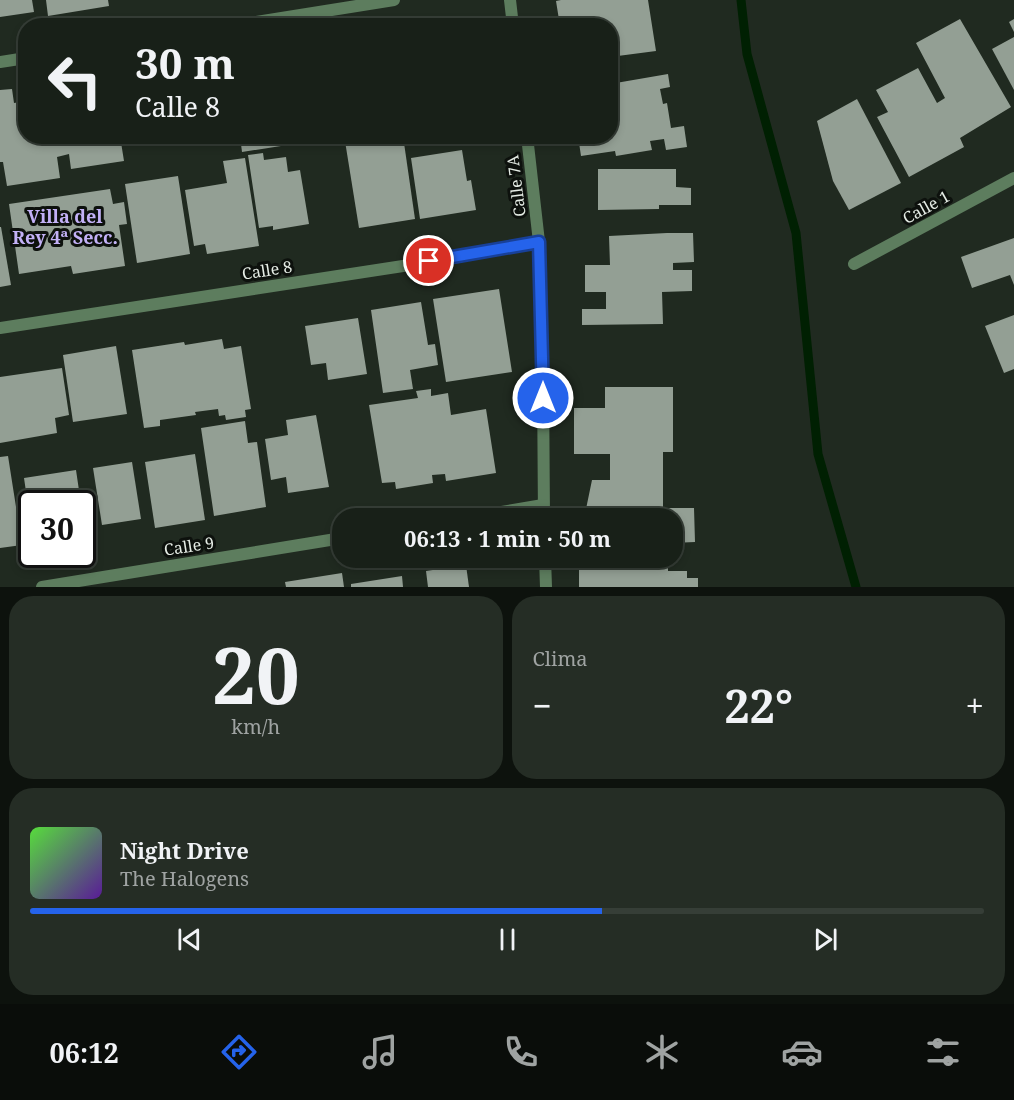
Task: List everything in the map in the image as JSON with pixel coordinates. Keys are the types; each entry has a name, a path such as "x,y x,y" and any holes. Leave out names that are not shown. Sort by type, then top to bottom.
{"street":[{"path":"281,18 394,0"},
{"path":"510,0 512,18"},
{"path":"0,62 18,59"},
{"name":"Calle 7A","path":"527,144 539,242 543,376 543,508"},
{"name":"Calle 1","path":"854,264 1014,178"},
{"name":"Calle 8","path":"0,328 539,242"},
{"path":"525,508 543,505"},
{"name":"Calle 9","path":"42,587 332,540"},
{"path":"545,568 546,587"}],"building":[{"path":"0,0 32,0 34,12 0,17"},
{"path":"46,0 108,0 109,6 48,16"},
{"path":"648,0 656,51 618,56 618,18 559,18 556,1"},
{"path":"960,19 1011,107 960,138 964,147 909,177 877,117 888,112 876,90 918,68 937,103 945,98 916,43"},
{"path":"1014,19 1014,32 1009,22"},
{"path":"1014,37 1014,90 992,49"},
{"path":"668,74 670,87 660,89 663,104 667,103 671,128 684,126 687,147 666,150 664,139 650,141 652,150 616,156 615,151 581,156 579,144 618,144 618,83"},
{"path":"12,89 14,103 18,102 18,144 121,144 124,161 71,169 69,154 57,157 60,178 7,186 3,162 0,162 0,90"},
{"path":"857,99 901,183 849,210 833,181 817,121"},
{"path":"241,144 294,144 242,152"},
{"path":"345,144 404,144 415,219 359,228"},
{"path":"462,150 467,181 471,180 476,210 420,219 411,158"},
{"path":"263,153 264,160 286,157 288,172 300,170 309,224 273,230 273,226 259,228 248,155"},
{"path":"245,158 259,246 207,254 205,244 194,246 185,190 227,183 223,161"},
{"path":"598,169 676,169 676,187 691,188 691,205 659,205 659,209 598,210"},
{"path":"178,176 190,254 137,263 125,184"},
{"path":"110,189 113,204 124,202 127,224 119,225 125,266 73,274 71,266 19,274 9,204"},
{"path":"0,227 11,285 0,287"},
{"path":"693,233 694,262 673,263 673,270 692,270 692,291 662,292 663,324 582,325 582,309 606,309 606,292 585,292 585,265 610,265 609,236"},
{"path":"1014,238 1014,285 1010,275 972,288 961,257"},
{"path":"499,289 512,372 446,382 433,299"},
{"path":"421,302 428,345 435,344 438,365 410,370 413,389 383,393 371,310"},
{"path":"1014,315 1014,369 1004,373 985,326"},
{"path":"358,318 367,374 328,380 326,363 311,365 305,326"},
{"path":"222,339 224,349 241,346 251,409 245,410 246,417 226,420 225,415 219,416 218,409 160,420 160,426 144,428 132,350"},
{"path":"116,346 127,414 73,422 63,355"},
{"path":"62,368 69,415 55,418 57,433 0,443 0,377"},
{"path":"605,387 673,387 673,452 663,452 663,508 586,508 592,480 610,480 610,454 574,454 574,408 605,408"},
{"path":"431,389 431,396 448,393 451,415 486,409 496,473 446,481 445,474 432,475 433,483 396,489 395,482 382,483 369,405 418,398 416,391"},
{"path":"316,415 329,487 288,493 286,477 271,480 265,439 288,435 286,420"},
{"path":"245,421 248,443 257,442 266,507 214,516 201,428"},
{"path":"195,454 205,520 155,528 145,462"},
{"path":"8,456 18,520 18,546 0,548 0,457"},
{"path":"132,462 141,519 102,525 93,468"},
{"path":"76,470 79,490 26,490 24,478"},
{"path":"683,508 694,508 695,542 683,543"},
{"path":"466,568 469,587 428,587 426,571"},
{"path":"608,568 668,568 668,571 687,571 687,578 698,578 698,587 579,587 579,570 608,570"},
{"path":"342,573 344,587 286,587 285,582"},
{"path":"402,576 403,587 351,587 351,584"}],"waterway":[{"path":"741,0 747,54 796,233 818,454 856,587"}],"district":[{"name":"Villa del Rey 4ª Secc.","path":"65,226"}],"route":[{"path":"429,261 539,242 543,398"}]}
